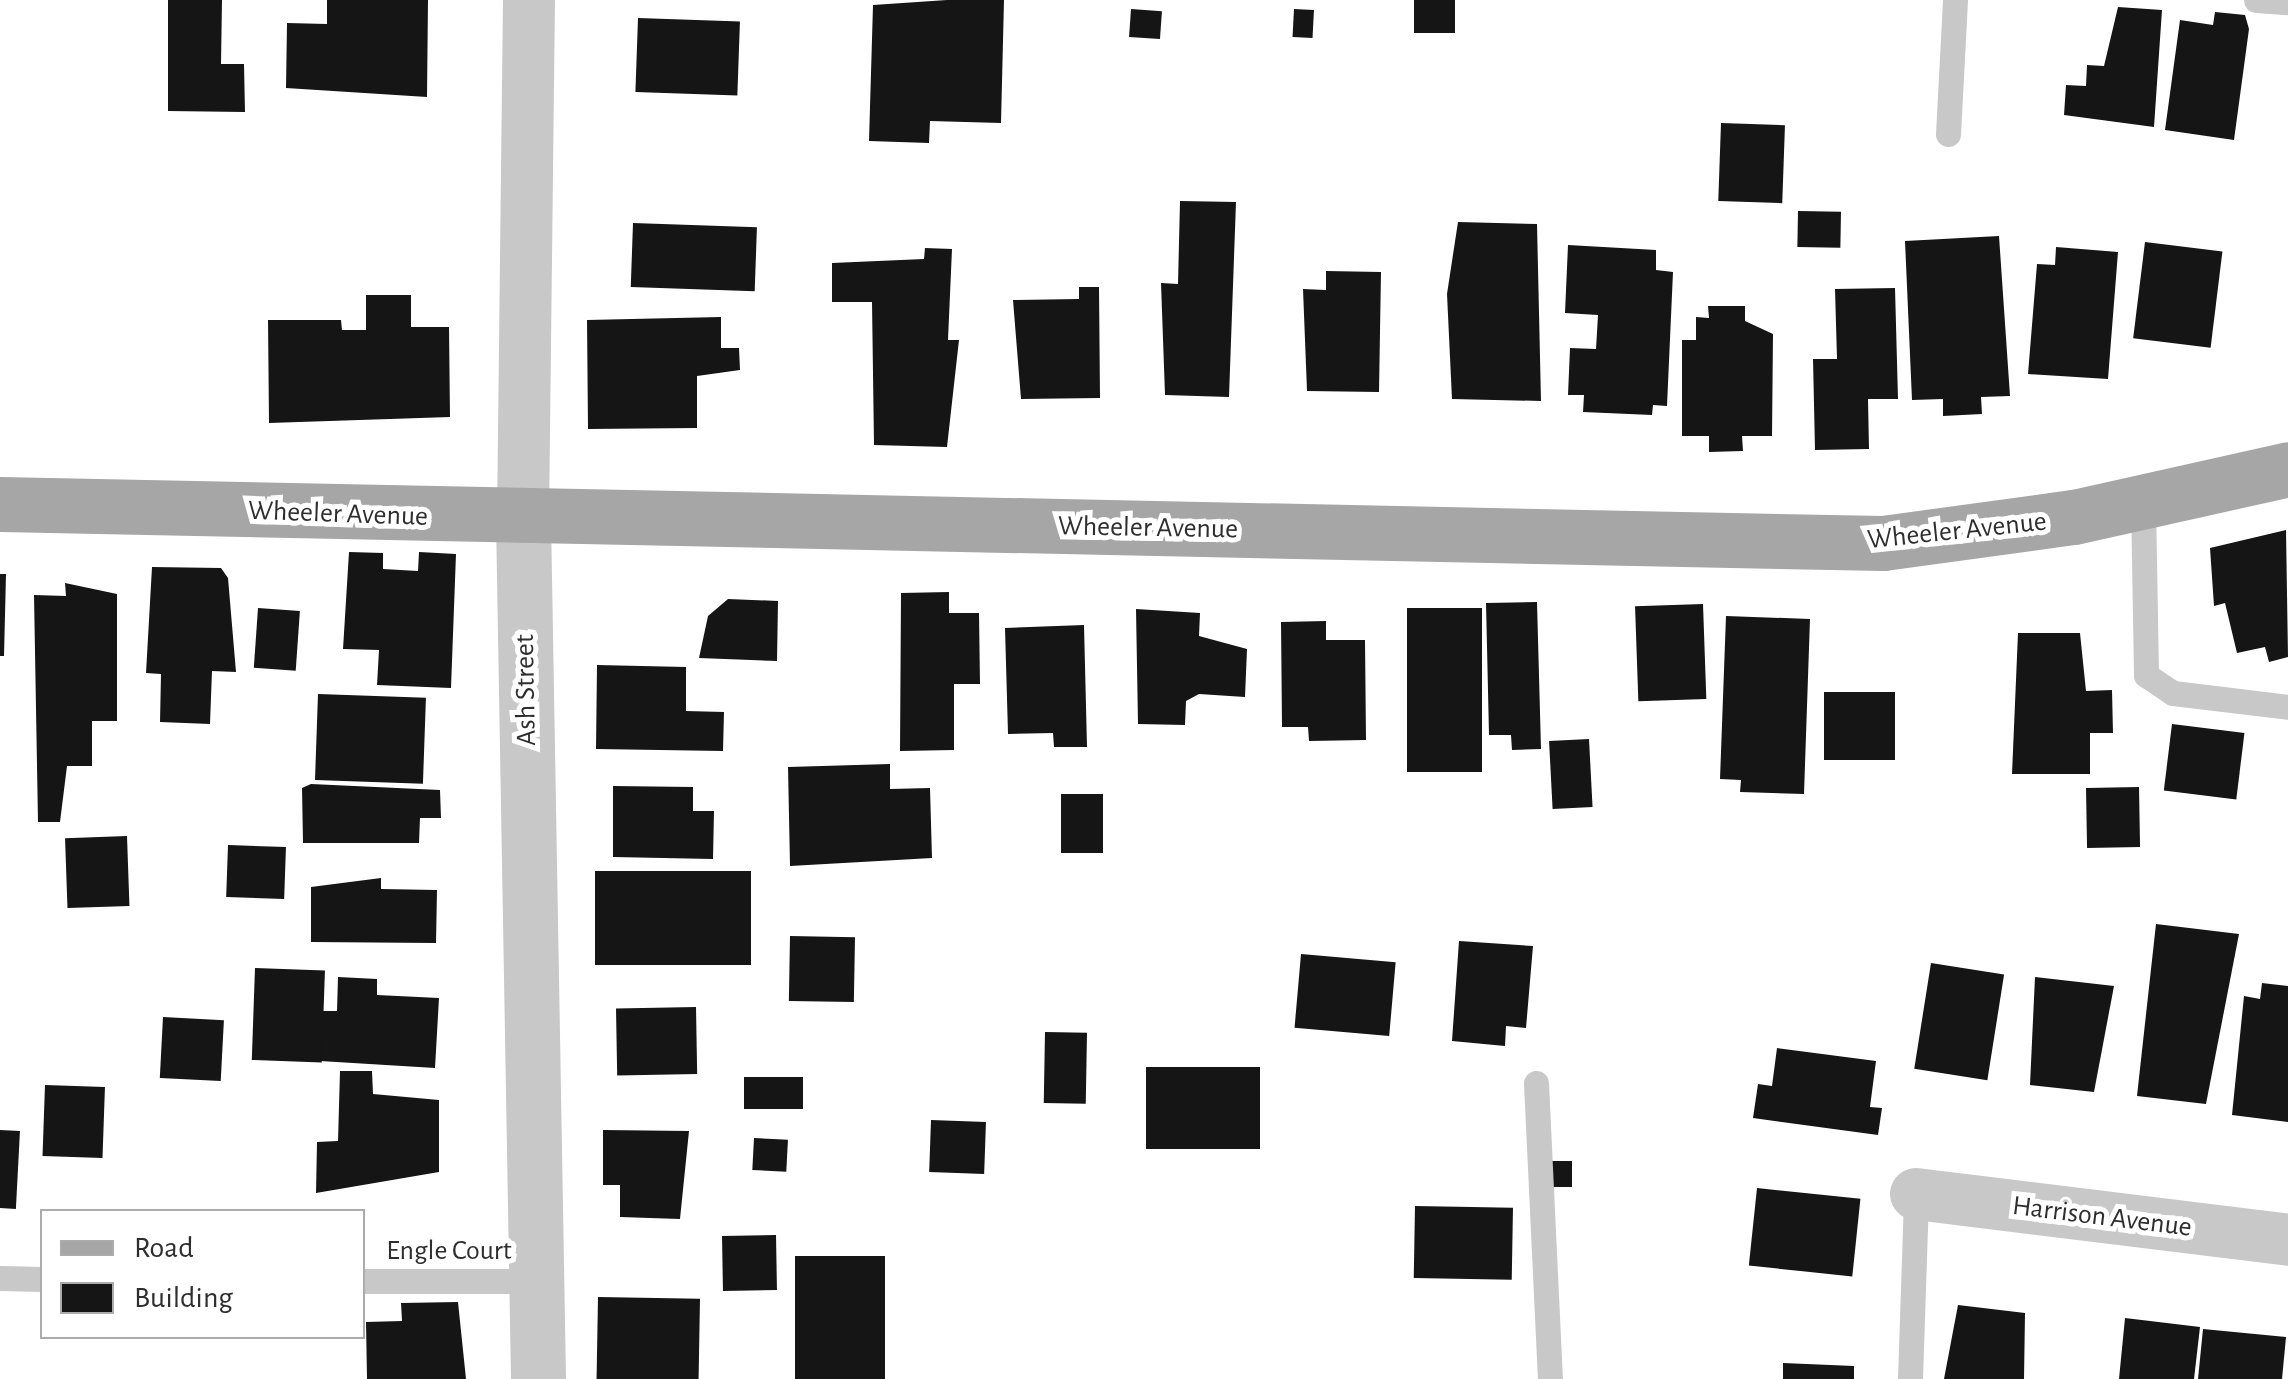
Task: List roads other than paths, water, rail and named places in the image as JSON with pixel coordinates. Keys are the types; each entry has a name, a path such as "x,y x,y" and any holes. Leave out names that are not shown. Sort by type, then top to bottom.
{"main road":[{"name":"Wheeler Avenue","path":"0,504 524,519 1883,543 2143,502 2288,469"}],"street":[{"name":"Ash Street","path":"529,0 524,519 538,1379"},
{"name":"Harrison Avenue","path":"1916,1194 2288,1240"}],"lane":[{"path":"1948,134 1955,0"},
{"path":"2256,0 2288,2"},
{"path":"2143,502 2146,675 2173,693 2288,707"},
{"path":"1536,1083 1550,1379"},
{"path":"1910,1379 1916,1194"},
{"path":"0,1278 40,1278"},
{"name":"Engle Court","path":"365,1281 536,1281"}]}
